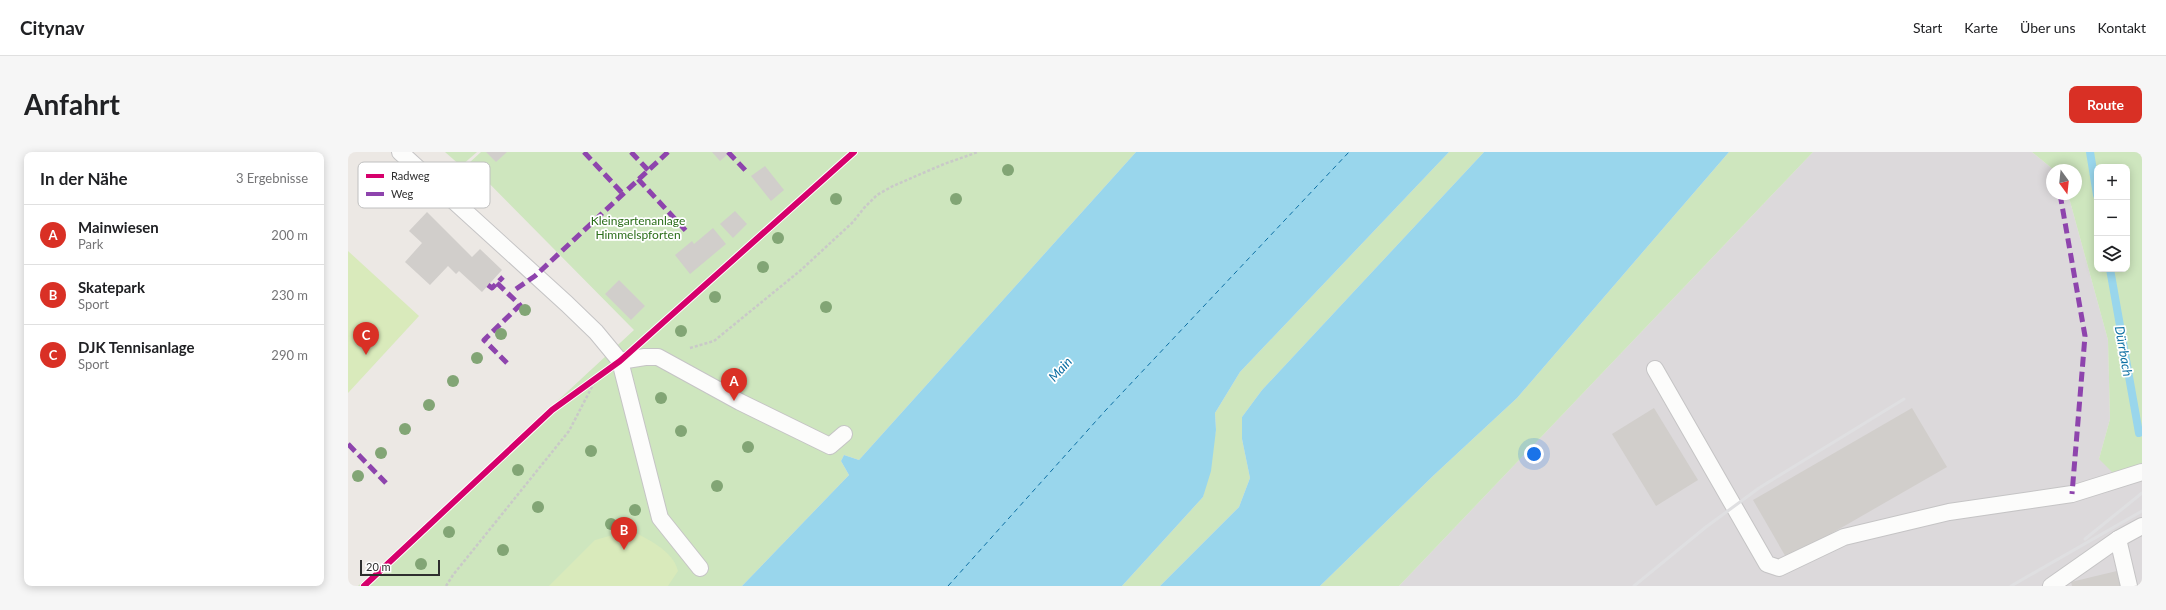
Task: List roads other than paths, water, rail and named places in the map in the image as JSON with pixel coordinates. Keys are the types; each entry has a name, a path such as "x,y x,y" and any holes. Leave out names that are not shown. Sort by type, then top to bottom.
{"lane":[{"path":"400,152 411,162"},
{"path":"462,208 567,304 596,332 620,361 660,518 700,568"},
{"path":"620,361 645,357 658,357 740,402 830,446 844,434"},
{"path":"1655,369 1767,564 1779,568 1844,537 1949,512 2072,494 2142,472"},
{"path":"2051,586 2118,539 2142,526"},
{"path":"2118,539 2129,586"}],"water":[{"name":"Main","path":"1136,152 1449,152 1240,372 1215,413 1216,430 1211,471 1203,497 1122,586 742,586 849,475 841,461 844,455 859,460"},
{"path":"1484,152 1729,152 1517,398 1434,475 1320,586 1160,586 1239,507 1250,478 1242,439 1242,417 1262,390"}],"waterway":[{"name":"Dürrbach","path":"2090,152 2094,177"},
{"name":"Dürrbach","path":"2111,272 2139,433"}],"railway":[{"path":"1634,586 1706,527 1759,488 1904,399"},
{"path":"2085,539 2142,493"},
{"path":"2011,586 2142,511"}],"place":[{"name":"DJK Tennisanlage","path":"366,355"},
{"name":"Mainwiesen","path":"734,401"},
{"name":"Skatepark","path":"624,550"}],"park label":[{"name":"Kleingartenanlage Himmelspforten","path":"638,227"}]}
